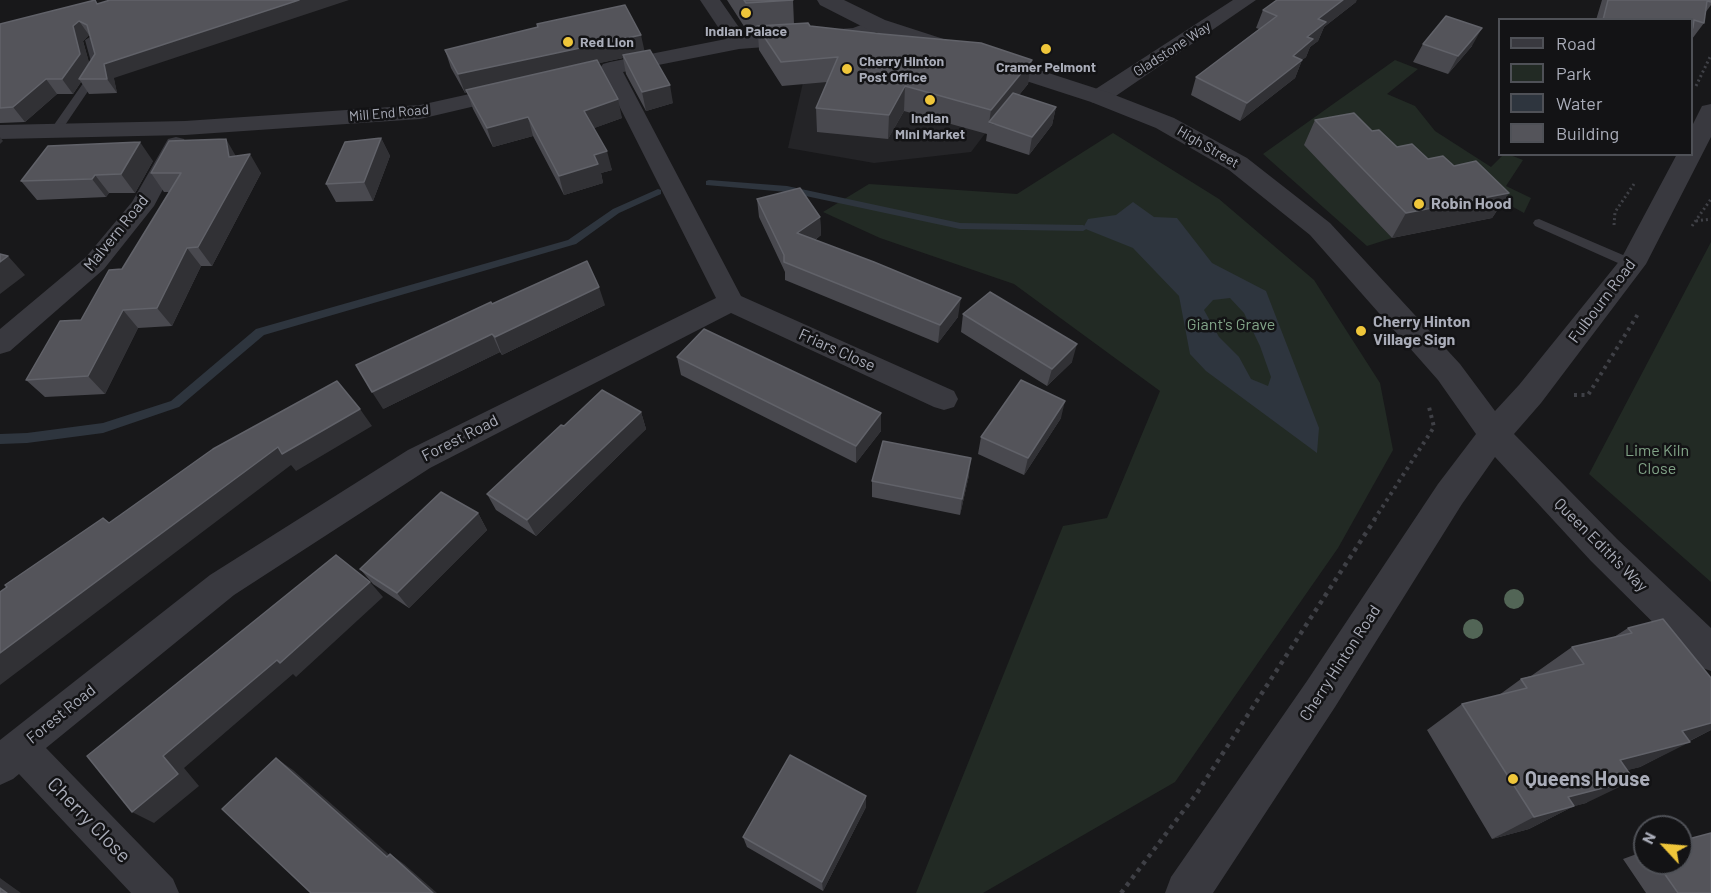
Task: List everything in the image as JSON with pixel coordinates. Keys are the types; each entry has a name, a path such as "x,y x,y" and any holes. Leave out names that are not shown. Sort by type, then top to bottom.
{"street":[{"path":"711,0 739,43"},
{"name":"High Street","path":"828,0 877,25 1099,97 1166,123 1238,164 1320,229 1449,372 1494,434"},
{"name":"Gladstone Way","path":"1099,97 1246,0"},
{"path":"731,302 599,70 739,43 841,37 857,34 877,25"},
{"name":"Mill End Road","path":"0,132 185,128 420,112 532,86"},
{"name":"Fulbourn Road","path":"1693,149 1711,111"},
{"name":"Malvern Road","path":"0,344 95,263 142,206 185,128"},
{"name":"Fulbourn Road","path":"1494,434 1530,394 1632,264 1689,156"},
{"name":"Friars Close","path":"731,302 944,399"},
{"name":"Forest Road","path":"10,756 222,585 419,459 731,302"},
{"name":"Queen Edith's Way","path":"1494,434 1604,550 1711,653"},
{"name":"Cherry Hinton Road","path":"1187,893 1302,722 1450,494 1494,434"},
{"name":"Cherry Close","path":"10,756 159,893"}],"lane":[{"path":"56,132 98,69 90,40"},
{"path":"1539,223 1632,264"}],"path":[{"path":"1693,93 1711,55"},
{"path":"1711,199 1695,221 1711,219"},
{"path":"1122,893 1197,793 1434,427 1428,401"}],"shaded area":[{"path":"810,52 1020,88 971,152 874,163 788,148"}],"green space":[{"path":"1395,60 1418,69 1387,94 1415,106 1435,131 1491,167 1502,156 1513,156 1523,160 1506,186 1531,198 1524,213 1464,180 1322,163 1392,238 1367,246 1263,154"},
{"name":"Giant's Grave","path":"1113,133 1219,199 1314,280 1380,383 1393,450 1338,548 1175,782 983,893 916,893 1063,526 1107,518 1160,391 1014,284 880,238 823,212 869,184 1017,194"},
{"name":"Lime Kiln Close","path":"1711,242 1711,582 1589,474"}],"water":[{"path":"1133,202 1154,217 1177,218 1212,263 1266,291 1319,428 1317,453 1206,371 1190,354 1179,296 1133,248 1083,228 1088,219 1116,215","holes":["1230,298 1244,313 1260,346 1271,377 1268,386 1251,379 1239,357 1219,337 1204,310 1213,300"]}],"building":[{"path":"95,0 97,4 110,0 299,0 104,64 107,79 79,79 95,54 87,25 79,21 73,26 80,54 62,79 46,79 13,107 0,108 0,24"},
{"path":"744,0 793,0 746,3"},
{"path":"1277,0 1343,0 1318,19 1326,22 1307,37 1313,39 1293,56 1302,60 1247,103 1196,77 1277,16 1263,10"},
{"path":"1608,0 1711,0 1711,2 1707,1 1704,23 1694,20 1693,25 1693,18 1604,18"},
{"path":"625,5 641,35 458,74 445,50 538,27 537,24"},
{"path":"1446,16 1482,28 1458,56 1423,44"},
{"path":"808,23 810,26 981,43 1032,60 991,110 905,86 889,115 816,108 838,57 781,62 757,26"},
{"path":"650,50 670,85 642,92 623,55"},
{"path":"597,60 618,99 584,111 607,151 594,155 598,164 559,176 528,117 487,128 466,90"},
{"path":"1013,93 1056,107 1032,137 989,122"},
{"path":"1354,113 1372,131 1379,130 1397,147 1412,144 1428,159 1443,156 1454,166 1476,161 1509,193 1406,213 1315,120"},
{"path":"381,138 364,182 326,184 345,142"},
{"path":"226,139 229,157 250,154 198,247 187,248 157,308 123,310 88,376 26,380 60,321 81,320 109,270 122,269 181,173 151,173 169,141"},
{"path":"140,142 121,174 95,175 92,179 21,181 48,146"},
{"path":"800,188 820,217 797,233 961,298 940,325 784,262 784,255 757,199"},
{"path":"0,254 8,256 0,262"},
{"path":"587,261 599,287 495,337 492,334 372,392 356,365 491,302 492,304"},
{"path":"990,292 1077,344 1052,369 963,314"},
{"path":"704,329 881,413 856,446 677,357"},
{"path":"1021,380 1065,401 1028,458 981,437"},
{"path":"337,381 360,409 282,454 278,447 0,653 0,592 7,587 5,585 103,518 109,523 213,449"},
{"path":"602,390 641,412 527,520 487,494 561,425 564,426"},
{"path":"883,441 971,458 962,499 872,481"},
{"path":"441,492 478,513 397,593 360,569"},
{"path":"336,555 370,582 280,663 277,660 163,756 178,774 132,812 87,756"},
{"path":"1663,619 1711,678 1711,723 1682,731 1690,742 1620,760 1634,780 1568,797 1574,806 1534,817 1462,704 1527,688 1521,679 1584,664 1572,647 1632,633 1628,628"},
{"path":"790,755 866,796 822,882 743,837"},
{"path":"276,758 387,857 390,854 433,893 311,893 222,809"},
{"path":"1711,833 1711,893 1678,893 1665,875 1693,875 1693,838"}],"waterway":[{"path":"709,183 787,189 960,226 1083,228"},
{"path":"0,439 27,438 103,428 175,404 260,332 572,242 616,211 658,192"}],"place":[{"name":"Indian Palace","path":"746,13"},
{"name":"Red Lion","path":"568,42"},
{"name":"Cramer Pelmont","path":"1046,49"},
{"name":"Cherry Hinton Post Office","path":"847,69"},
{"name":"Indian Mini Market","path":"930,100"},
{"name":"Robin Hood","path":"1419,204"},
{"name":"Cherry Hinton Village Sign","path":"1361,331"},
{"name":"Queens House","path":"1513,779"}]}
